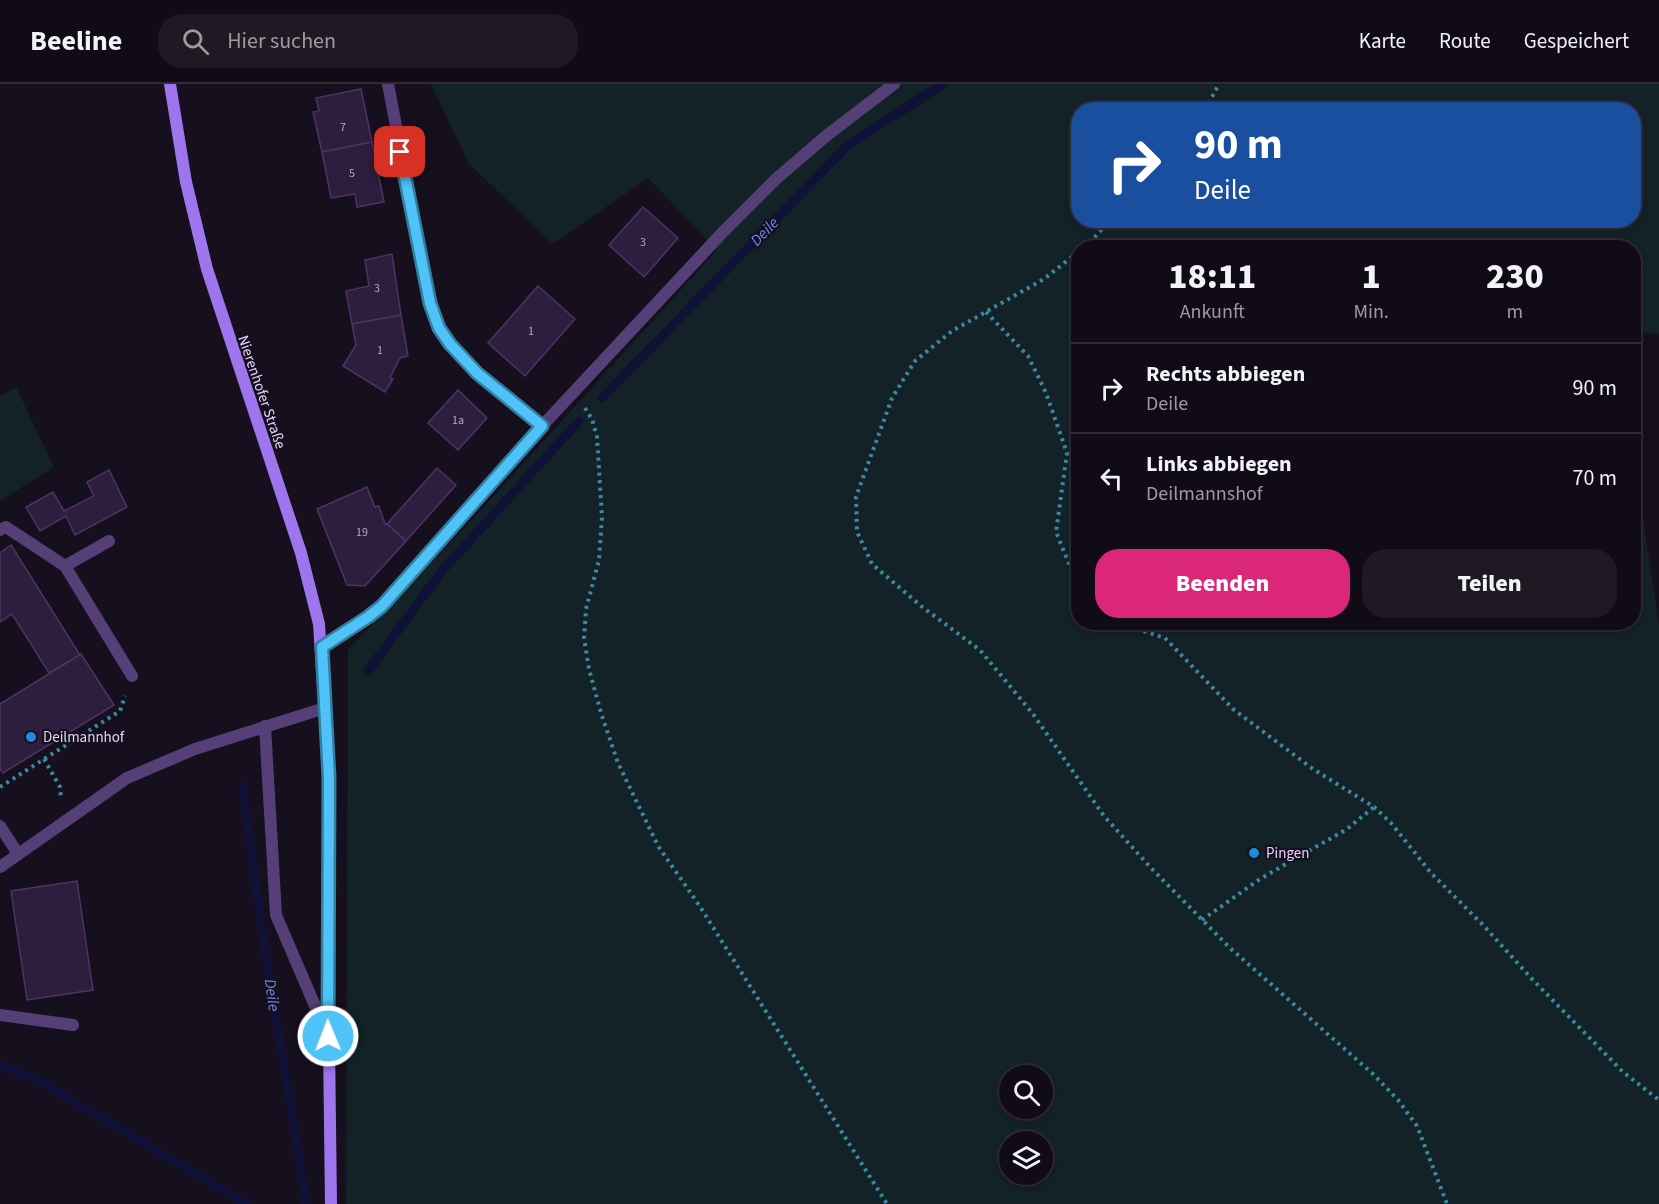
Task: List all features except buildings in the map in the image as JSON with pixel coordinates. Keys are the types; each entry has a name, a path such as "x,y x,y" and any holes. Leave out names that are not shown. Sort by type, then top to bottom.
{"main road":[{"name":"Nierenhofer Straße","path":"170,84 186,182 207,269 301,553 319,624 329,778 328,1036 332,1204"}],"street":[{"path":"388,84 430,303 436,321 450,344 477,373 542,426"},
{"path":"322,647 382,606 542,426 723,232 776,179 826,136 894,84"},
{"path":"0,530 6,527 65,566 132,676"},
{"path":"65,566 109,541"},
{"path":"0,867 126,778 195,749 325,708"},
{"name":"Nierenhofer Straße","path":"265,726 276,915 328,1036"},
{"path":"0,826 18,854"},
{"path":"0,1015 73,1025"}],"path":[{"path":"1211,102 1219,84"},
{"path":"1092,240 1103,228"},
{"path":"1071,258 1044,279 952,332 915,361 892,398 856,497 857,532 872,564 921,606 980,650 1033,714 1104,816 1202,920 1230,948 1373,1074 1398,1100 1417,1126 1448,1204"},
{"path":"986,312 1028,356 1046,393 1067,453 1056,532 1071,569"},
{"path":"574,392 592,419 597,437 602,518 598,560 586,609 584,638 589,669 601,714 618,764 658,846 699,905 887,1204"},
{"path":"1140,630 1165,638 1233,709 1313,769 1374,807 1391,823 1431,873 1482,924 1545,993 1623,1072 1659,1100"},
{"path":"0,787 120,711 132,676"},
{"path":"44,759 60,787 62,824"},
{"path":"1202,920 1260,879 1347,829 1374,807"}],"shaded area":[{"path":"431,84 1659,84 1659,334 1641,332 1641,240 1071,240 1071,630 1641,630 1641,504 1659,626 1659,1204 346,1204 348,650 480,511 716,251 648,178 553,244 469,164"},
{"path":"16,387 54,467 0,501 0,396"}],"waterway":[{"name":"Deile","path":"602,398 847,146 943,84"},
{"name":"Deile","path":"368,671 441,572 579,421"},
{"name":"Deile","path":"242,785 264,943 306,1201 304,1204"},
{"name":"Deile","path":"0,1065 36,1079 247,1204"}],"place":[{"name":"Deilmannhof","path":"31,737"},
{"name":"Pingen","path":"1254,853"}],"route":[{"path":"328,1036 329,778 322,647 382,606 542,426 477,373 444,337 439,328 430,303 400,152"}]}
